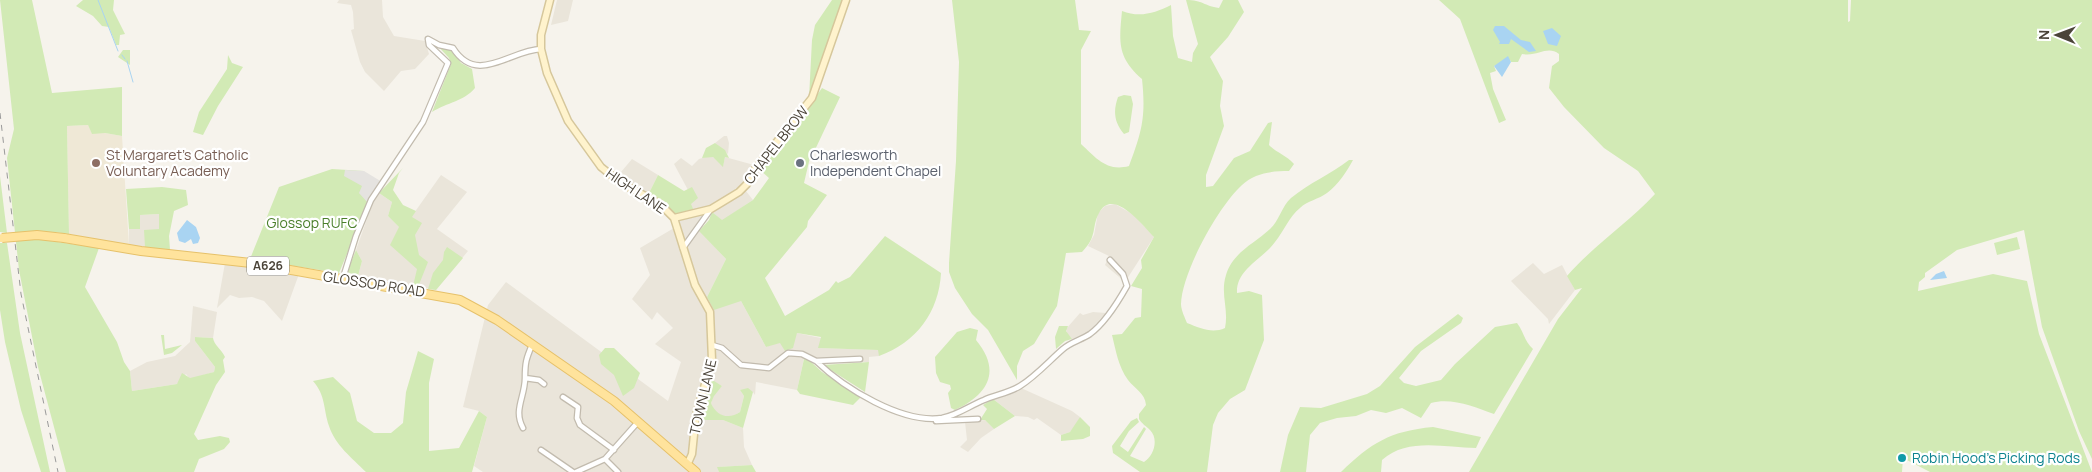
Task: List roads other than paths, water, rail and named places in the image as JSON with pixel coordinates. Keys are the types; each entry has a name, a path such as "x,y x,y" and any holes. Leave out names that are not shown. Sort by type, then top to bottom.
{"main road":[{"name":"GLOSSOP ROAD","path":"0,238 25,236 64,238 141,251 248,263 343,278 460,300 480,310 639,420 695,471"}],"street":[{"name":"HIGH LANE","path":"550,0 541,35 541,49 543,62 557,100 568,121 591,155 610,175 660,204 674,218"},
{"name":"CHAPEL BROW","path":"674,218 711,209 739,192 747,184 755,169 806,106 817,87 846,0"},
{"path":"343,278 356,236 371,200 423,122 448,64 429,46 428,39 440,45 453,48 460,59 471,65 500,62 530,50 541,49"},
{"path":"683,248 711,209"},
{"name":"TOWN LANE","path":"674,218 694,285 710,312 712,345 712,360 696,416 692,454 688,463"},
{"path":"915,417 941,418 959,414 982,400 1019,386 1068,344 1090,334 1119,300 1127,286 1123,274 1110,260"},
{"path":"523,428 518,416 525,378 524,363 532,345"},
{"path":"712,345 722,348 741,365 770,368 788,353 795,352 816,361 826,371 895,411 915,417 944,421 978,419"},
{"path":"816,361 860,359"},
{"path":"525,378 539,380 544,384"},
{"path":"563,397 578,406 577,418 580,425 614,450"},
{"path":"566,406 570,401"},
{"path":"541,450 575,472 605,459 639,420"},
{"path":"605,459 618,472"}],"water":[{"path":"1495,26 1504,26 1521,40 1530,42 1536,51 1529,52 1511,39 1509,44 1499,44 1500,42 1493,30"},
{"path":"1552,28 1561,36 1557,46 1548,44 1543,31"},
{"path":"1508,56 1511,62 1502,77 1494,66"},
{"path":"187,220 196,227 200,238 198,243 193,244 191,239 185,243 179,241 177,233"},
{"path":"1944,271 1947,278 1930,280 1936,274"}],"waterway":[{"path":"98,0 118,51"},
{"path":"122,55 125,59"},
{"path":"127,61 133,82"}],"railway":[{"path":"0,113 21,294 58,472"}],"place":[{"name":"St Margaret's Catholic Voluntary Academy","path":"96,163"},
{"name":"Charlesworth Independent Chapel","path":"800,163"},
{"name":"Robin Hood's Picking Rods","path":"1902,458"}],"park label":[{"name":"Glossop RUFC","path":"312,223"}]}
